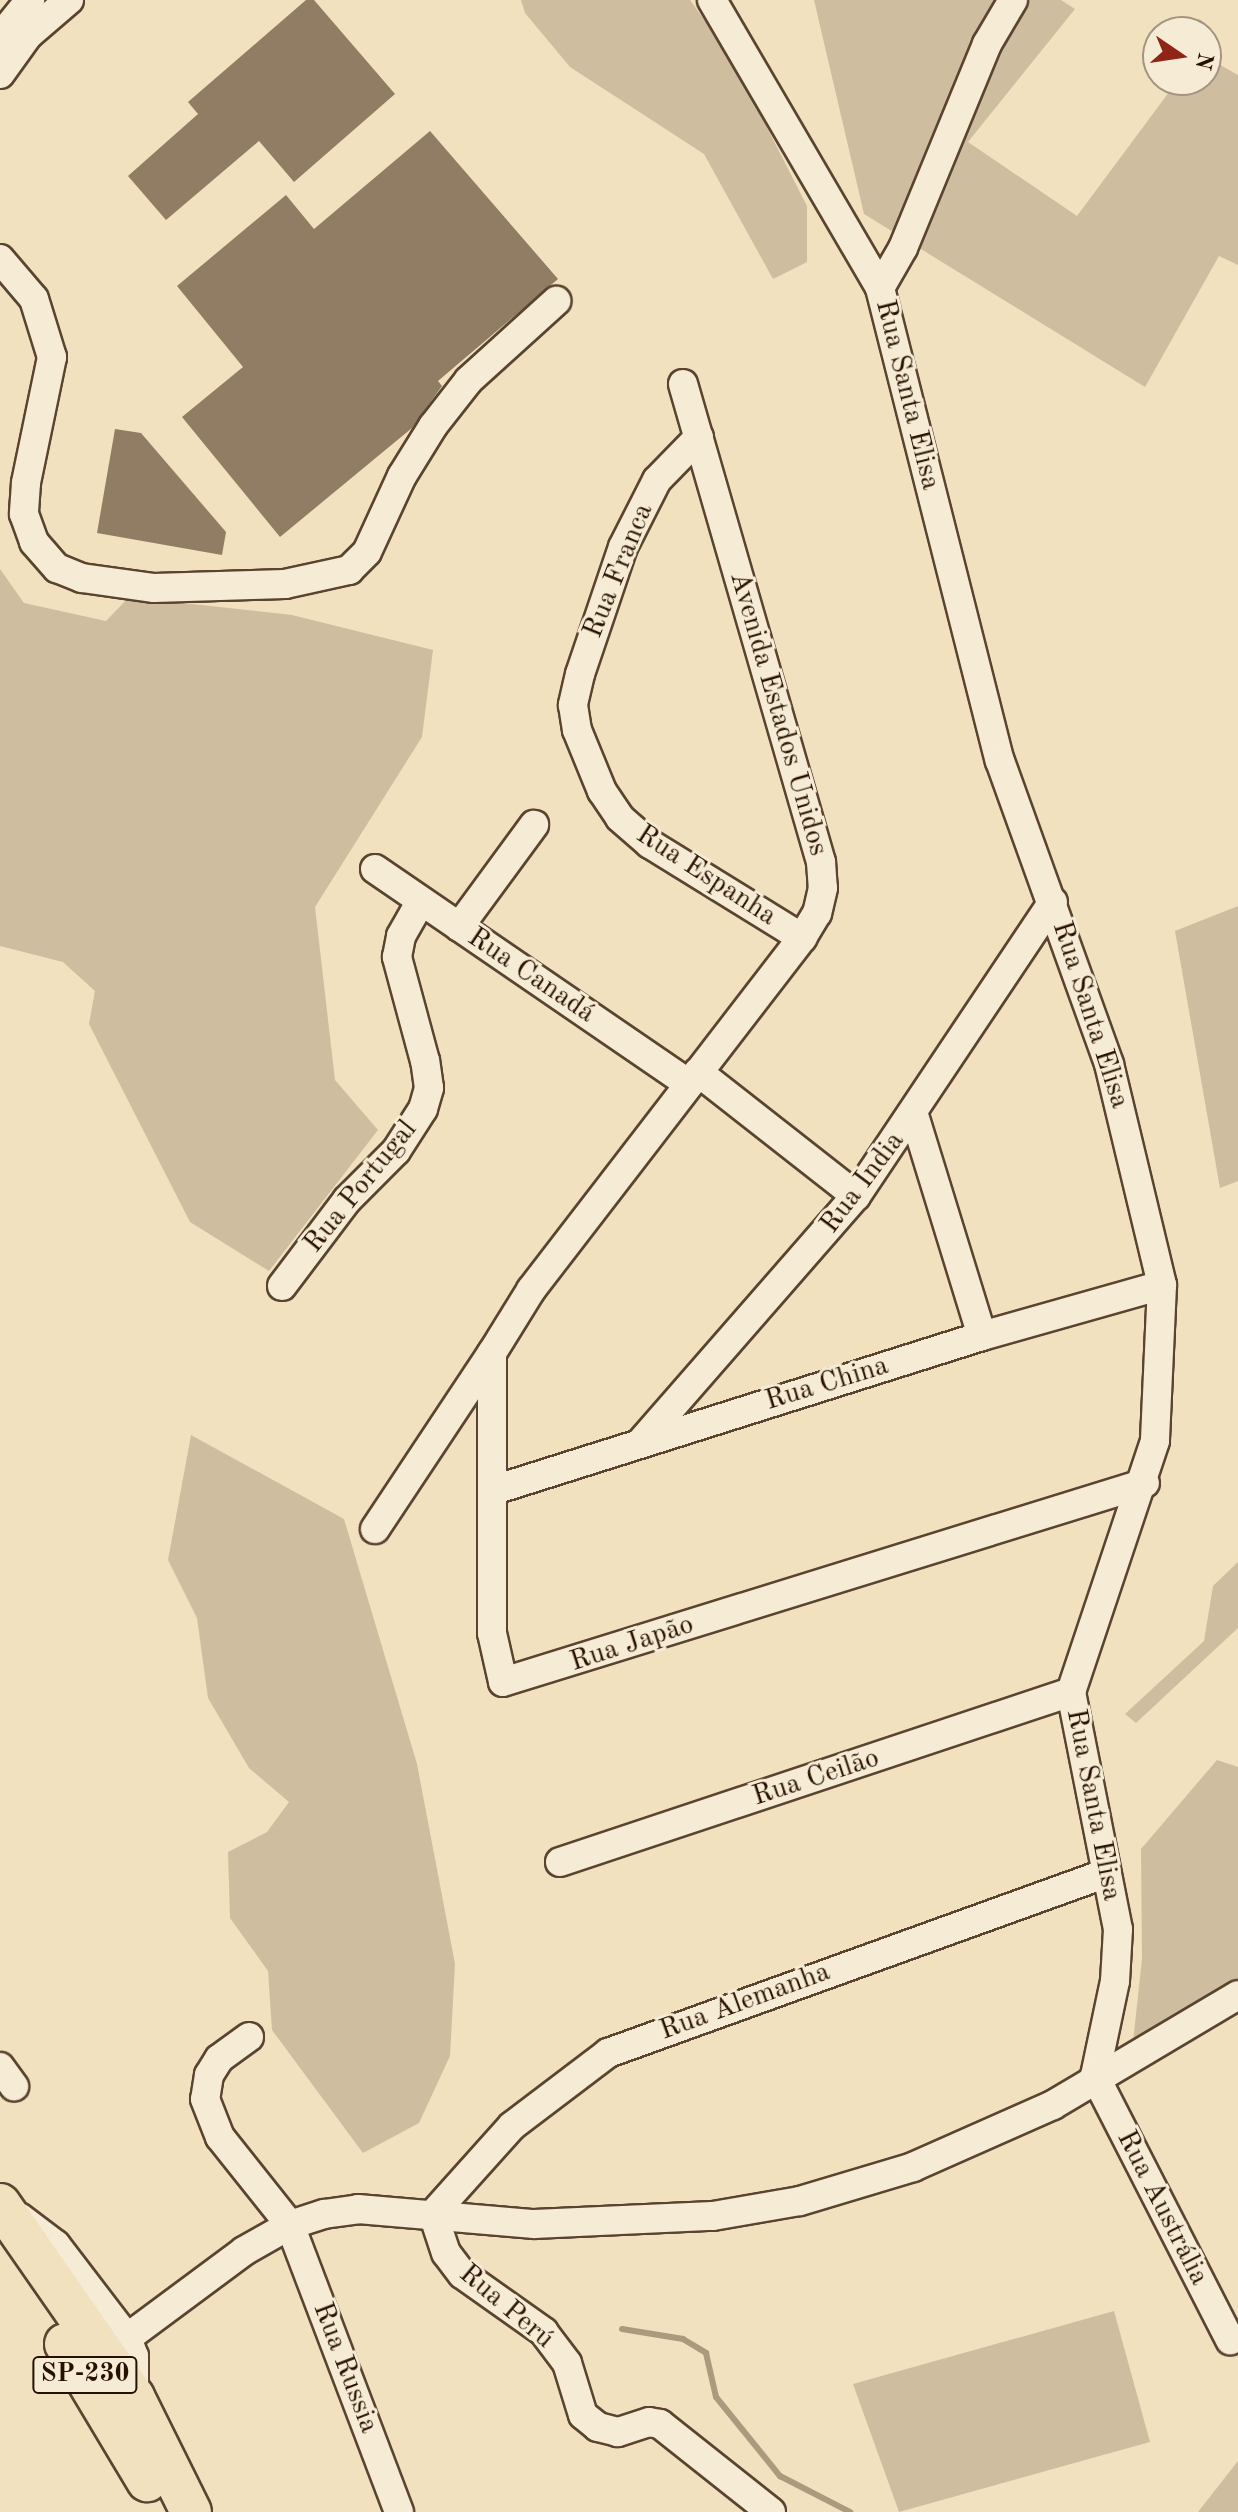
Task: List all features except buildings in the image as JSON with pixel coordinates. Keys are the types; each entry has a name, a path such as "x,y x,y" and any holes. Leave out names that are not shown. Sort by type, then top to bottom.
{"highway":[{"name":"SP-230","path":"0,2203 134,2397 191,2512"},
{"name":"SP-230","path":"0,2243 139,2463 161,2512"}],"street":[{"path":"0,37 30,0"},
{"path":"0,74 28,35 69,0"},
{"name":"Rua Santa Elisa","path":"712,0 880,288 1000,761 1109,1064 1162,1285 1160,1399 1145,1483 1071,1692 1118,1929 1115,1981 1095,2076"},
{"path":"880,288 903,248 987,44 1013,0"},
{"path":"0,259 34,299 52,357 26,483 24,514 34,542 57,568 82,578 154,588 285,584 349,570 367,552 402,476 433,426 469,380 556,301"},
{"name":"Avenida Estados Unidos","path":"492,1353 531,1290 802,938 817,913 821,862 683,384"},
{"name":"Rua Franca","path":"580,674 623,547 657,480 699,437"},
{"name":"Rua Espanha","path":"580,674 573,705 577,730 602,791 620,818 650,844 802,938"},
{"path":"459,927 534,825"},
{"name":"Rua Canadá","path":"375,869 693,1078 856,1196"},
{"name":"Rua Portugal","path":"282,1286 347,1200 396,1151 423,1109 429,1088 425,1061 397,957 401,936 421,901"},
{"name":"Rua India","path":"642,1441 856,1196 914,1115 1053,902"},
{"path":"914,1115 982,1336"},
{"name":"Rua China","path":"494,1490 982,1336 1162,1285"},
{"path":"375,1529 492,1353"},
{"name":"Rua Japão","path":"492,1353 492,1633 503,1682 1145,1483"},
{"name":"Rua Ceilão","path":"560,1862 1071,1692"},
{"name":"Rua Alemanha","path":"433,2214 512,2126 608,2053 1107,1873"},
{"path":"127,2338 231,2259 290,2225 358,2209 534,2224 713,2216 800,2201 913,2167 1053,2105 1095,2076 1238,1995"},
{"name":"Rua Russia","path":"249,2037 219,2059 209,2075 205,2099 220,2137 290,2225 399,2512"},
{"name":"Rua Austrália","path":"1095,2076 1230,2340"},
{"path":"0,2203 56,2245 127,2338 134,2356 134,2397"},
{"name":"Rua Perú","path":"433,2214 446,2253 462,2274 544,2332 567,2363 583,2415 598,2427 618,2432 649,2422 660,2424 771,2512"}],"shaded area":[{"path":"521,0 690,0 731,57 807,206 807,262 773,279 704,154 570,67 525,13"},
{"path":"814,0 1061,0 1075,9 968,142 1077,216 1166,96 1222,96 1222,66 1238,75 1238,265 1219,256 1145,387 864,214"},
{"path":"0,569 24,603 106,621 129,597 292,615 433,650 422,737 315,907 335,1080 378,1130 269,1271 190,1222 89,1024 95,991 63,962 0,946"},
{"path":"1238,906 1238,1181 1220,1188 1175,931"},
{"path":"191,1435 344,1519 417,1764 455,1964 450,2056 419,2123 363,2153 272,2030 268,1971 230,1918 228,1852 267,1832 289,1802 249,1768 208,1698 197,1618 168,1560"},
{"path":"1238,1562 1238,1628 1136,1723 1125,1714 1204,1641 1213,1586"},
{"path":"1217,1760 1238,1767 1238,1981 1133,2042 1142,1959 1141,1849"},
{"path":"1114,2311 1150,2442 899,2512 853,2384"},
{"path":"1238,2461 1238,2512 1198,2512"}],"waterway":[{"path":"622,2329 683,2339 706,2353 716,2397 780,2476 850,2512"}]}
